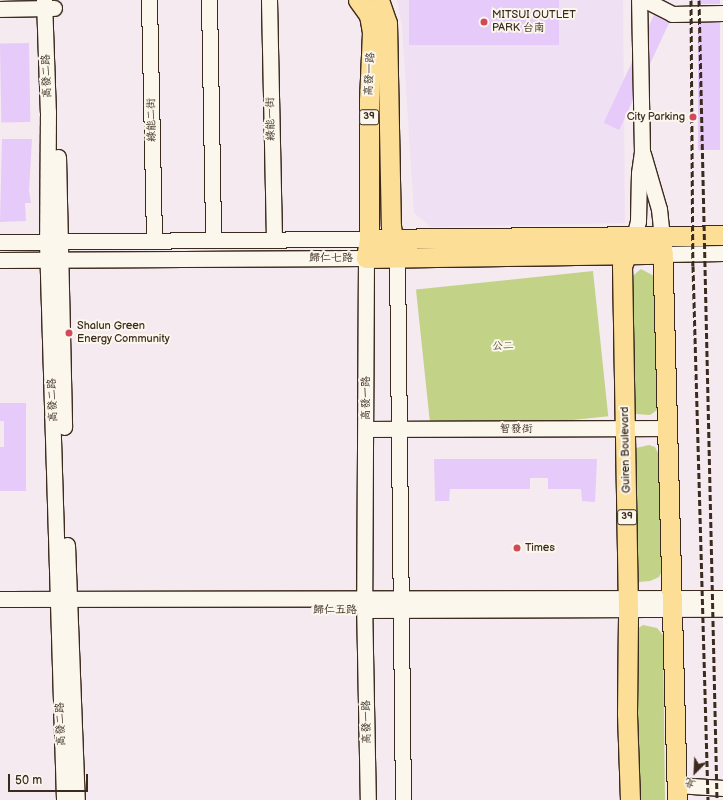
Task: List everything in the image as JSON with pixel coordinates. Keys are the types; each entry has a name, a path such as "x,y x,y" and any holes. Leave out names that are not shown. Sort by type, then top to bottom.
{"main road":[{"name":"高發一路","path":"358,0 369,15 372,32 368,101 370,239 366,258"},
{"name":"高發一路","path":"379,0 387,23 392,239 397,258"},
{"path":"662,245 723,235"},
{"name":"歸仁七路","path":"370,239 634,237 662,245"},
{"name":"Guiren Boulevard","path":"630,800 627,713 628,603 622,266 625,254 634,237"},
{"name":"歸仁七路","path":"366,258 625,254 662,245"},
{"name":"Guiren Boulevard","path":"662,245 670,603 677,793"}],"street":[{"name":"綠能二街","path":"149,0 154,239"},
{"path":"209,0 213,239"},
{"name":"綠能一街","path":"269,0 274,239"},
{"name":"Guiren Boulevard","path":"634,237 638,221 638,173 642,152 639,0"},
{"path":"645,0 672,14 723,13"},
{"path":"0,9 50,4"},
{"name":"高發二路","path":"50,4 48,112 54,260 63,604 64,800"},
{"name":"Guiren Boulevard","path":"642,152 659,209 662,245"},
{"name":"歸仁七路","path":"0,242 154,239 370,239"},
{"path":"662,245 723,253"},
{"name":"歸仁七路","path":"0,260 366,258"},
{"name":"高發一路","path":"366,258 364,605 368,800"},
{"name":"高發一路","path":"397,258 403,800"},
{"name":"智發街","path":"366,429 667,428"},
{"path":"670,603 723,598"},
{"name":"歸仁五路","path":"0,599 63,604"},
{"path":"670,603 723,609"},
{"name":"歸仁五路","path":"0,608 63,604 400,605 670,603"},
{"name":"高發二路","path":"63,604 77,800"},
{"path":"677,793 723,788"}],"shaded area":[{"path":"397,0 623,0 625,223 431,227 414,213 402,26"}],"green space":[{"path":"641,269 656,277 659,401 657,410 650,415 636,414 630,406 629,279"},
{"name":"公二","path":"593,271 608,416 431,435 416,290"},
{"path":"649,445 655,447 659,455 662,571 659,577 650,581 639,582 635,577 632,455 636,448"},
{"path":"643,625 657,628 663,635 665,800 637,800 634,639 637,629"}],"building":[{"name":"MITSUI OUTLET PARK 台南","path":"409,0 559,0 559,45 409,45"},
{"path":"698,0 720,0 720,4 698,4"},
{"path":"654,15 669,22 619,130 604,123"},
{"path":"698,22 720,22 720,150 698,150"},
{"path":"29,43 30,122 1,122 0,44"},
{"path":"2,139 32,139 29,191 31,203 25,203 26,221 0,222"},
{"path":"0,403 26,403 26,491 0,491 0,447 4,447 4,421 0,421"},
{"path":"434,459 597,459 595,502 582,501 581,489 548,489 548,478 530,478 530,489 450,489 449,501 435,501"}],"railway":[{"path":"691,0 693,266 708,800"},
{"path":"699,0 717,800"}],"place":[{"name":"MITSUI OUTLET PARK 台南","path":"484,22"},
{"name":"City Parking","path":"693,117"},
{"name":"Shalun Green Energy Community","path":"69,333"},
{"name":"Times","path":"517,548"}]}
